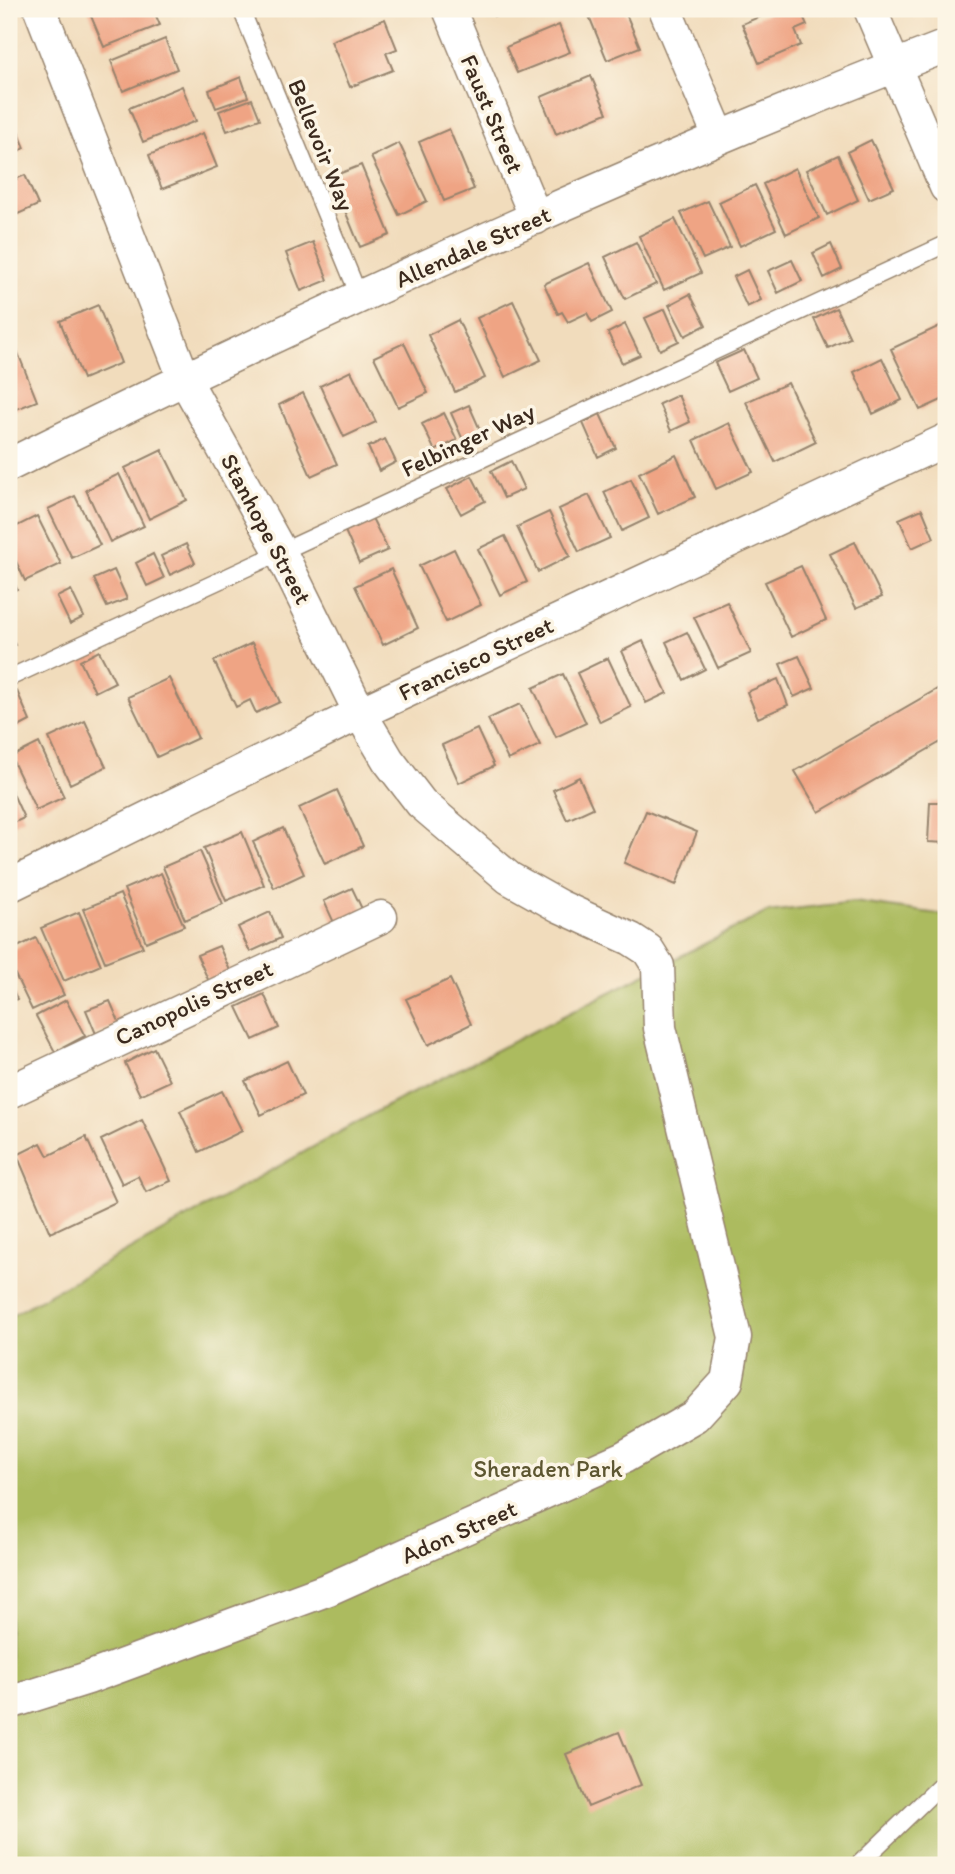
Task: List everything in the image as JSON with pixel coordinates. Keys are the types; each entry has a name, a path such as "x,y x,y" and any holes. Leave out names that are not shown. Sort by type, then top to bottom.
{"street":[{"name":"Stanhope Street","path":"40,9 184,378 279,551 360,713 388,760 421,803 509,878 559,906 631,939"},
{"name":"Faust Street","path":"449,9 536,218"},
{"path":"665,9 719,136"},
{"path":"870,9 946,187"},
{"name":"Allendale Street","path":"9,465 184,378 719,136 946,46"},
{"name":"Francisco Street","path":"9,886 360,713 946,440"},
{"name":"Canopolis Street","path":"9,1092 381,917"},
{"name":"Adon Street","path":"9,1703 88,1678 329,1589 544,1495 624,1457 695,1416 727,1381 735,1336 660,1028 659,966 648,950 631,939"}],"lane":[{"name":"Bellevoir Way","path":"241,9 360,298"},
{"name":"Felbinger Way","path":"9,678 946,244"},
{"path":"858,1865 946,1780"}],"green space":[{"name":"Sheraden Park","path":"854,902 946,915 946,1865 9,1865 9,1317 383,1108 767,912"}],"building":[{"path":"88,9 153,9 160,25 104,47"},
{"path":"491,9 511,9 494,16"},
{"path":"606,9 624,9 640,47 607,60 589,16"},
{"path":"778,9 800,9 807,25 795,30 801,45 759,63 742,24"},
{"path":"385,19 397,49 386,53 393,70 350,87 331,41"},
{"path":"559,25 570,52 517,73 506,47"},
{"path":"165,39 177,69 123,91 111,61"},
{"path":"591,76 607,113 556,134 541,97"},
{"path":"241,77 248,97 216,108 209,90"},
{"path":"182,86 196,121 143,142 129,108"},
{"path":"252,99 260,119 227,131 219,111"},
{"path":"9,109 25,148 9,155"},
{"path":"449,129 474,189 444,201 419,142"},
{"path":"203,133 217,167 162,189 149,155"},
{"path":"871,140 894,188 869,199 847,152"},
{"path":"399,143 427,201 399,215 371,157"},
{"path":"838,155 858,200 827,215 806,170"},
{"path":"361,165 390,235 360,247 331,177"},
{"path":"795,168 819,218 786,234 763,184"},
{"path":"25,175 38,205 9,218 9,182"},
{"path":"755,185 776,229 740,246 719,202"},
{"path":"708,201 730,247 703,259 681,213"},
{"path":"675,219 701,273 664,290 639,236"},
{"path":"313,242 328,280 301,291 286,253"},
{"path":"636,242 656,284 625,299 605,257"},
{"path":"831,244 842,269 824,278 813,253"},
{"path":"792,260 802,281 778,293 768,271"},
{"path":"589,263 612,312 592,322 587,313 568,322 562,312 558,314 544,284"},
{"path":"747,270 761,300 747,307 733,277"},
{"path":"690,294 706,325 685,336 669,305"},
{"path":"513,301 541,360 505,377 477,318"},
{"path":"98,305 121,363 83,379 60,321"},
{"path":"836,308 850,338 828,348 814,319"},
{"path":"665,309 679,341 660,350 645,318"},
{"path":"458,320 485,378 455,392 428,335"},
{"path":"946,323 946,398 920,410 891,349"},
{"path":"625,324 640,355 622,363 608,333"},
{"path":"14,343 37,401 9,412 9,345"},
{"path":"404,343 428,393 398,407 374,357"},
{"path":"744,350 757,378 728,391 715,363"},
{"path":"882,358 902,400 873,414 854,372"},
{"path":"351,371 376,422 344,437 320,386"},
{"path":"788,383 816,442 775,462 746,402"},
{"path":"303,393 337,464 311,476 279,405"},
{"path":"678,395 690,422 671,431 659,404"},
{"path":"469,405 481,432 463,440 451,413"},
{"path":"444,413 457,440 435,451 422,424"},
{"path":"600,414 616,448 598,457 583,423"},
{"path":"729,423 753,472 716,489 694,440"},
{"path":"385,439 396,462 379,471 368,447"},
{"path":"162,450 187,500 149,519 125,468"},
{"path":"676,455 695,497 658,514 639,473"},
{"path":"511,461 524,489 504,498 491,471"},
{"path":"119,474 144,526 110,542 86,490"},
{"path":"472,476 485,501 461,514 447,489"},
{"path":"631,479 649,518 622,531 604,492"},
{"path":"589,495 610,538 579,552 559,509"},
{"path":"75,496 100,545 72,558 48,509"},
{"path":"922,509 934,538 912,548 899,519"},
{"path":"549,512 570,556 538,572 517,527"},
{"path":"37,516 61,564 25,581 9,546 9,530"},
{"path":"372,518 388,550 359,563 345,531"},
{"path":"505,536 527,582 500,595 478,549"},
{"path":"855,542 882,597 856,608 830,554"},
{"path":"186,544 195,563 170,575 161,556"},
{"path":"454,549 481,605 446,622 419,566"},
{"path":"153,554 164,578 147,586 136,563"},
{"path":"801,566 826,620 791,637 765,582"},
{"path":"391,569 418,628 383,645 355,586"},
{"path":"114,570 127,599 107,607 94,579"},
{"path":"9,572 17,589 9,593"},
{"path":"71,590 84,617 70,624 57,597"},
{"path":"727,602 751,653 718,668 694,617"},
{"path":"9,632 15,645 9,648"},
{"path":"687,632 705,669 684,680 666,642"},
{"path":"643,641 667,693 646,703 622,651"},
{"path":"252,643 280,702 256,713 250,700 236,707 214,661"},
{"path":"99,651 115,682 95,692 80,661"},
{"path":"799,656 814,688 794,697 780,664"},
{"path":"608,658 631,707 600,722 577,673"},
{"path":"563,674 586,723 556,737 533,688"},
{"path":"169,678 198,738 157,757 128,697"},
{"path":"778,679 788,705 758,718 747,692"},
{"path":"946,684 946,739 819,812 795,771"},
{"path":"17,691 30,721 9,732 9,695"},
{"path":"520,704 540,745 508,760 488,719"},
{"path":"85,721 106,767 70,784 49,738"},
{"path":"477,729 494,766 459,783 442,745"},
{"path":"39,743 64,797 36,810 11,757"},
{"path":"579,777 593,808 567,820 553,790"},
{"path":"9,785 24,818 9,825"},
{"path":"337,790 363,846 325,864 299,808"},
{"path":"930,802 946,802 946,843 928,842"},
{"path":"646,811 697,832 676,885 624,863"},
{"path":"283,828 304,874 274,888 253,842"},
{"path":"242,832 264,885 226,901 204,848"},
{"path":"200,851 223,904 185,920 163,867"},
{"path":"161,873 184,926 146,942 124,889"},
{"path":"352,888 363,911 335,925 324,901"},
{"path":"120,894 143,947 105,962 83,909"},
{"path":"79,912 101,965 64,981 41,928"},
{"path":"270,912 281,938 250,952 238,927"},
{"path":"36,938 64,995 32,1010 9,962 9,951"},
{"path":"219,946 232,975 210,984 197,955"},
{"path":"450,979 471,1024 428,1045 406,999"},
{"path":"9,982 17,999 9,1003"},
{"path":"264,994 279,1028 253,1040 237,1007"},
{"path":"66,1000 85,1036 55,1052 36,1016"},
{"path":"110,1001 120,1024 96,1034 86,1010"},
{"path":"154,1048 170,1081 140,1095 125,1063"},
{"path":"287,1061 303,1095 261,1115 245,1081"},
{"path":"222,1091 242,1131 199,1152 180,1111"},
{"path":"142,1120 171,1181 146,1192 138,1176 122,1184 101,1140"},
{"path":"86,1137 116,1202 50,1233 17,1155 41,1143 48,1156"},
{"path":"619,1732 641,1785 588,1807 566,1754"}]}
